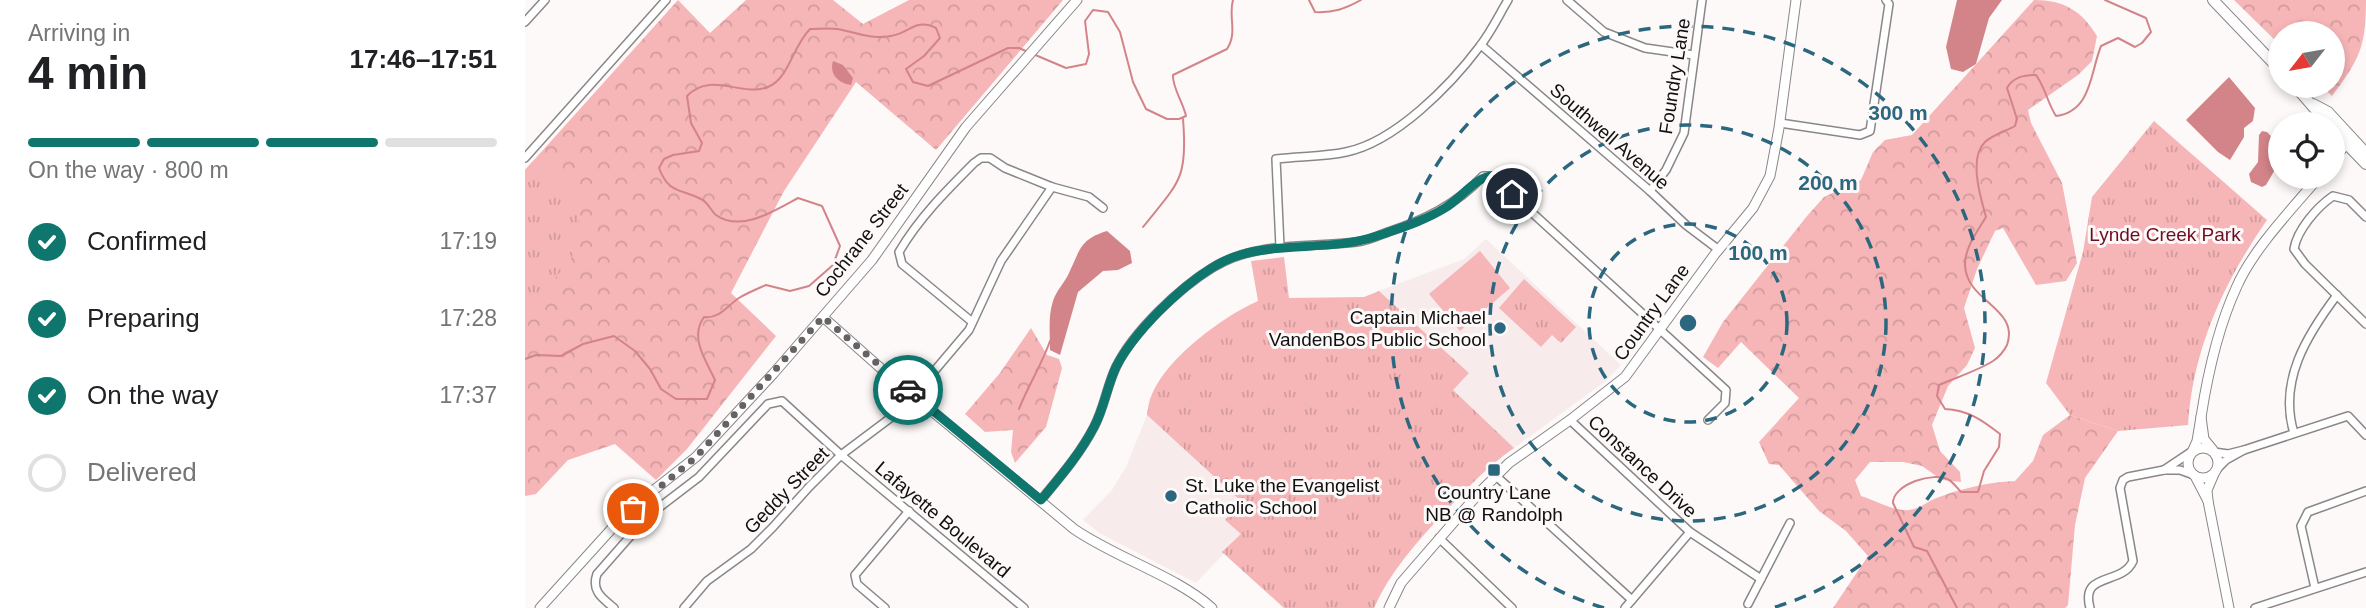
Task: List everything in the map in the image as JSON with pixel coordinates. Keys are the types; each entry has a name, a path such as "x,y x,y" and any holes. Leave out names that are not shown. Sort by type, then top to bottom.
{"main road":[{"path":"2213,0 2268,57"},
{"path":"2307,98 2319,112"},
{"path":"2313,104 2328,112 2366,164"},
{"path":"2345,139 2366,153"}],"street":[{"path":"525,22 545,0"},
{"path":"525,158 666,0"},
{"name":"Cochrane Street","path":"540,608 616,524 717,436 823,317 872,260 966,127 1077,0"},
{"path":"1280,247 1276,159 1347,152 1371,143 1404,125 1464,66 1508,0"},
{"path":"1567,0 1604,32 1645,48 1694,55"},
{"name":"Foundry Lane","path":"1650,191 1666,170 1684,133 1702,0"},
{"name":"Country Lane","path":"1389,608 1401,583 1509,463 1625,377 1753,208 1770,176 1780,123 1796,0"},
{"path":"1780,123 1860,135 1870,131 1889,4 1886,0"},
{"name":"Southwell Avenue","path":"1481,44 1686,225 1719,250"},
{"path":"2345,146 2349,142"},
{"path":"971,321 902,264 899,252 911,231 927,212 981,158 990,158 1005,168 1052,187 1089,197 1103,208"},
{"path":"1041,500 1082,449 1096,424 1115,369 1130,342 1155,315 1211,268 1238,255 1280,247 1360,242 1418,222 1446,208 1483,176 1492,176 1727,390 1725,403 1708,420"},
{"name":"Geddy Street","path":"684,608 707,581 751,549 841,455 893,416 914,395 969,330 1001,261 1052,187"},
{"path":"2208,501 2188,467 2197,441 2214,348 2238,284 2254,257 2309,189"},
{"path":"2366,217 2349,200 2333,196 2295,238 2294,249 2305,264 2366,324"},
{"path":"2294,433 2290,405 2292,376 2300,351 2337,295"},
{"path":"823,317 1048,508 1095,544 1181,587 1212,608"},
{"name":"Lafayette Boulevard","path":"614,608 596,590 594,584 597,574 648,516 699,477 768,404 782,401 841,455 1024,608"},
{"path":"2161,471 2191,452 2205,447 2214,452 2228,454 2348,416 2366,435"},
{"path":"2201,417 2204,439 2218,461 2207,490 2229,608"},
{"name":"Constance Drive","path":"1570,420 1690,532 1625,608"},
{"path":"2090,608 2088,593 2092,585 2126,571 2133,561 2120,488 2123,480 2161,471 2180,470 2203,478 2244,450"},
{"path":"1496,476 1632,600"},
{"path":"2315,589 2301,526 2304,517 2308,512 2366,491"},
{"path":"885,608 857,584 855,575 909,511"},
{"path":"1748,604 1790,523"},
{"path":"1690,532 1761,579"},
{"path":"1439,538 1512,608"},
{"path":"2255,608 2366,572"}],"shaded area":[{"path":"1957,0 2002,0 1989,18 1976,64 1963,72 1951,69 1946,47"},
{"path":"833,61 843,65 853,78 851,85 836,77 832,70"},
{"path":"2229,77 2255,108 2253,121 2244,128 2244,137 2230,160 2218,152 2186,120"},
{"path":"2262,131 2268,133 2268,182 2262,187 2251,182 2249,174 2258,162 2259,135"},
{"path":"1107,231 1130,251 1132,263 1118,270 1103,271 1078,292 1060,355 1050,350 1050,319 1054,297 1082,246 1091,238"},
{"name":"Captain Michael VandenBos Public School","path":"1486,239 1621,365 1607,380 1514,448 1452,390 1469,373 1379,291 1464,259"},
{"name":"St. Luke the Evangelist Catholic School","path":"1147,415 1243,502 1242,534 1196,583 1101,534 1083,520 1112,490 1126,467"}],"green space":[{"path":"678,0 710,33 746,0 833,0 863,24 909,0 1063,0 936,150 856,82 784,191 731,293 776,336 687,449 656,480 615,444 568,460 536,494 525,496 525,170"},
{"path":"2034,0 2054,2 2071,9 2085,20 2097,36 2092,61 2078,75 2028,110 2031,123 2062,183 2077,263 2066,281 2036,285 2003,228 1995,231 1977,269 1964,308 1975,348 1967,365 1948,386 1932,425 1940,451 1960,472 1961,482 1942,480 1922,466 1903,462 1870,462 1855,480 1861,496 1898,509 1912,509 1963,489 2015,481 2033,461 2043,435 2070,415 2118,431 2085,478 2075,525 2068,605 2065,608 1833,608 1868,556 1846,531 1819,511 1779,465 1769,464 1759,442 1799,398 1741,342 1718,368 1703,357 1723,322 1824,197 1861,180 1873,152 1885,140 1912,135"},
{"path":"2234,0 2366,0 2363,41 2345,78 2345,21 2268,21 2268,33"},
{"name":"Lynde Creek Park","path":"2154,121 2267,220 2237,267 2213,317 2196,369 2188,425 2118,431 2070,415 2046,383 2083,252 2092,197"},
{"path":"534,160 576,196 581,235 571,259 541,295 525,294 525,170"},
{"path":"1480,251 1510,288 1460,331 1429,294"},
{"path":"1284,257 1289,298 1364,297 1379,291 1469,373 1453,390 1514,448 1476,480 1422,537 1395,570 1374,608 1284,608 1222,552 1241,534 1225,520 1242,502 1147,415 1151,396 1170,366 1213,328 1258,301 1251,261"},
{"path":"1524,279 1576,327 1561,343 1552,335 1541,347 1499,308"},
{"path":"1031,328 1047,355 1059,359 1062,368 1046,427 1015,463 1011,452 1013,430 985,432 965,414 1000,373"}],"waterway":[{"path":"1033,54 1066,68 1086,64 1089,54 1085,21 1093,10 1108,12 1120,32 1133,82 1146,109 1167,119 1179,119 1186,116 1173,75 1227,49 1232,37 1233,0"},
{"path":"1309,0 1315,12 1339,10 1361,0"},
{"path":"1957,608 1927,551 1914,547 1893,503 1900,490 1925,478 1942,478 1951,481 1961,492 1978,492 1984,471 1999,447 2000,434 1961,411 1945,409 1937,396 1939,385 1993,361 2007,345 2009,332 2006,322 1974,288 1965,265 1969,246 1986,217 1977,179 1977,158 1985,142 2015,126 2017,119 2007,88 2012,81 2023,76 2036,75 2056,116 2068,113 2077,107 2088,89 2101,46 2118,38 2135,47 2151,32 2146,18 2105,0"},
{"path":"525,359 536,355 561,356 583,344 614,336 635,351 650,369 661,389 676,399 707,399 715,380 699,341 698,333 704,317 719,314 739,298 766,285 790,291 809,286 833,265 840,246 822,206 798,198 758,218 736,222 716,215 703,200 675,189 667,182 659,168 664,159 699,151 702,143 691,123 687,96 697,89 707,85 749,89 770,86 782,76 810,29 837,29 884,37 918,25 936,28 940,38 924,56 906,69 913,82 928,86 1008,48 1019,48 1028,52"},
{"path":"1143,227 1178,179 1184,155 1183,119"},
{"path":"1019,409 1050,341"}],"way so far":[{"path":"633,509 717,436 823,317 908,390"}],"place":[{"name":"Captain Michael VandenBos Public School","path":"1500,328"},
{"name":"Country Lane NB @ Randolph","path":"1494,470"},
{"name":"St. Luke the Evangelist Catholic School","path":"1171,496"}],"route":[{"path":"908,390 1041,500 1082,449 1096,424 1115,369 1130,342 1155,315 1211,268 1238,255 1280,247 1360,242 1418,222 1446,208 1483,176 1492,176 1512,194"}]}
